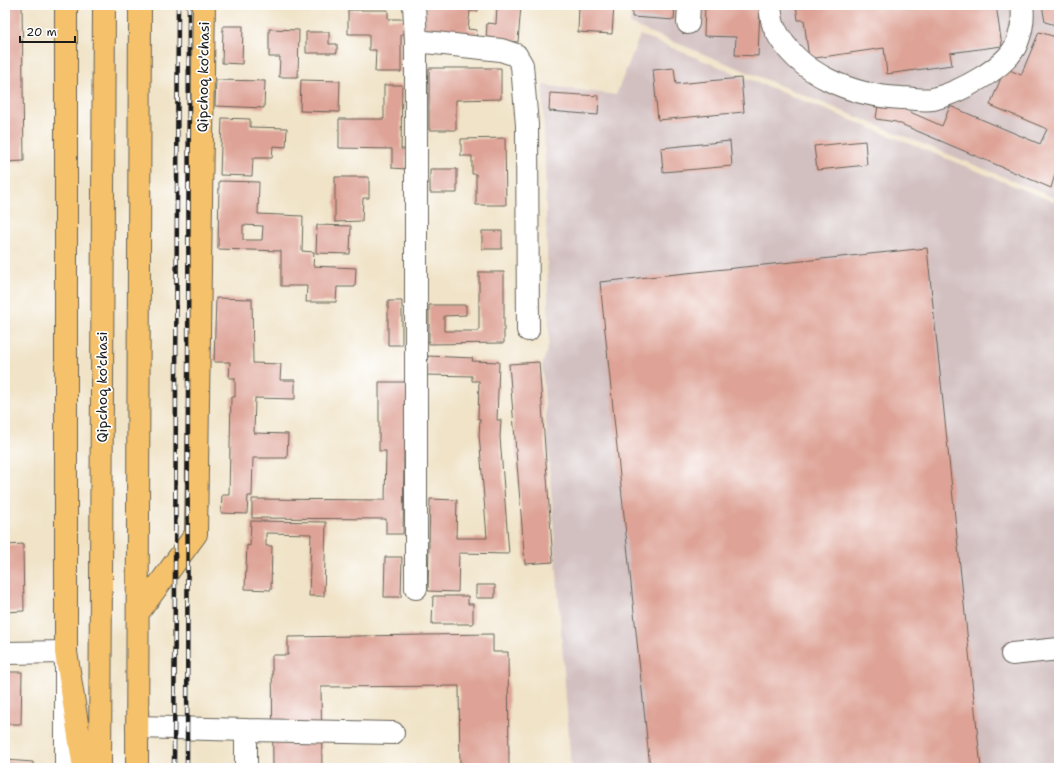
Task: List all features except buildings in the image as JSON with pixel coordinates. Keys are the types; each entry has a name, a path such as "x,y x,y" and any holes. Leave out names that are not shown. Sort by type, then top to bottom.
{"main road":[{"path":"66,5 66,652 84,768"},
{"name":"Qipchoq ko'chasi","path":"100,768 104,5"},
{"path":"137,768 140,5"},
{"name":"Qipchoq ko'chasi","path":"138,613 196,534 204,5"},
{"path":"92,768 100,730"}],"street":[{"path":"414,5 416,41 416,588"},
{"path":"770,5 774,28 789,49 809,70 851,90 890,98 932,99 967,86 1000,64 1017,44 1024,18 1022,5"},
{"path":"416,41 501,50 516,55 522,65 527,125 528,330"},
{"path":"1012,654 1059,649"},
{"path":"5,653 66,652 66,768"},
{"path":"137,727 393,733"},
{"path":"246,730 246,768"}],"shaded area":[{"path":"631,5 1059,5 1059,185 1055,198 630,24"},
{"path":"640,35 1059,204 1059,768 571,768 542,366 549,343 543,85 616,95"}],"railway":[{"path":"174,768 178,5"},
{"path":"187,768 189,5"}]}
